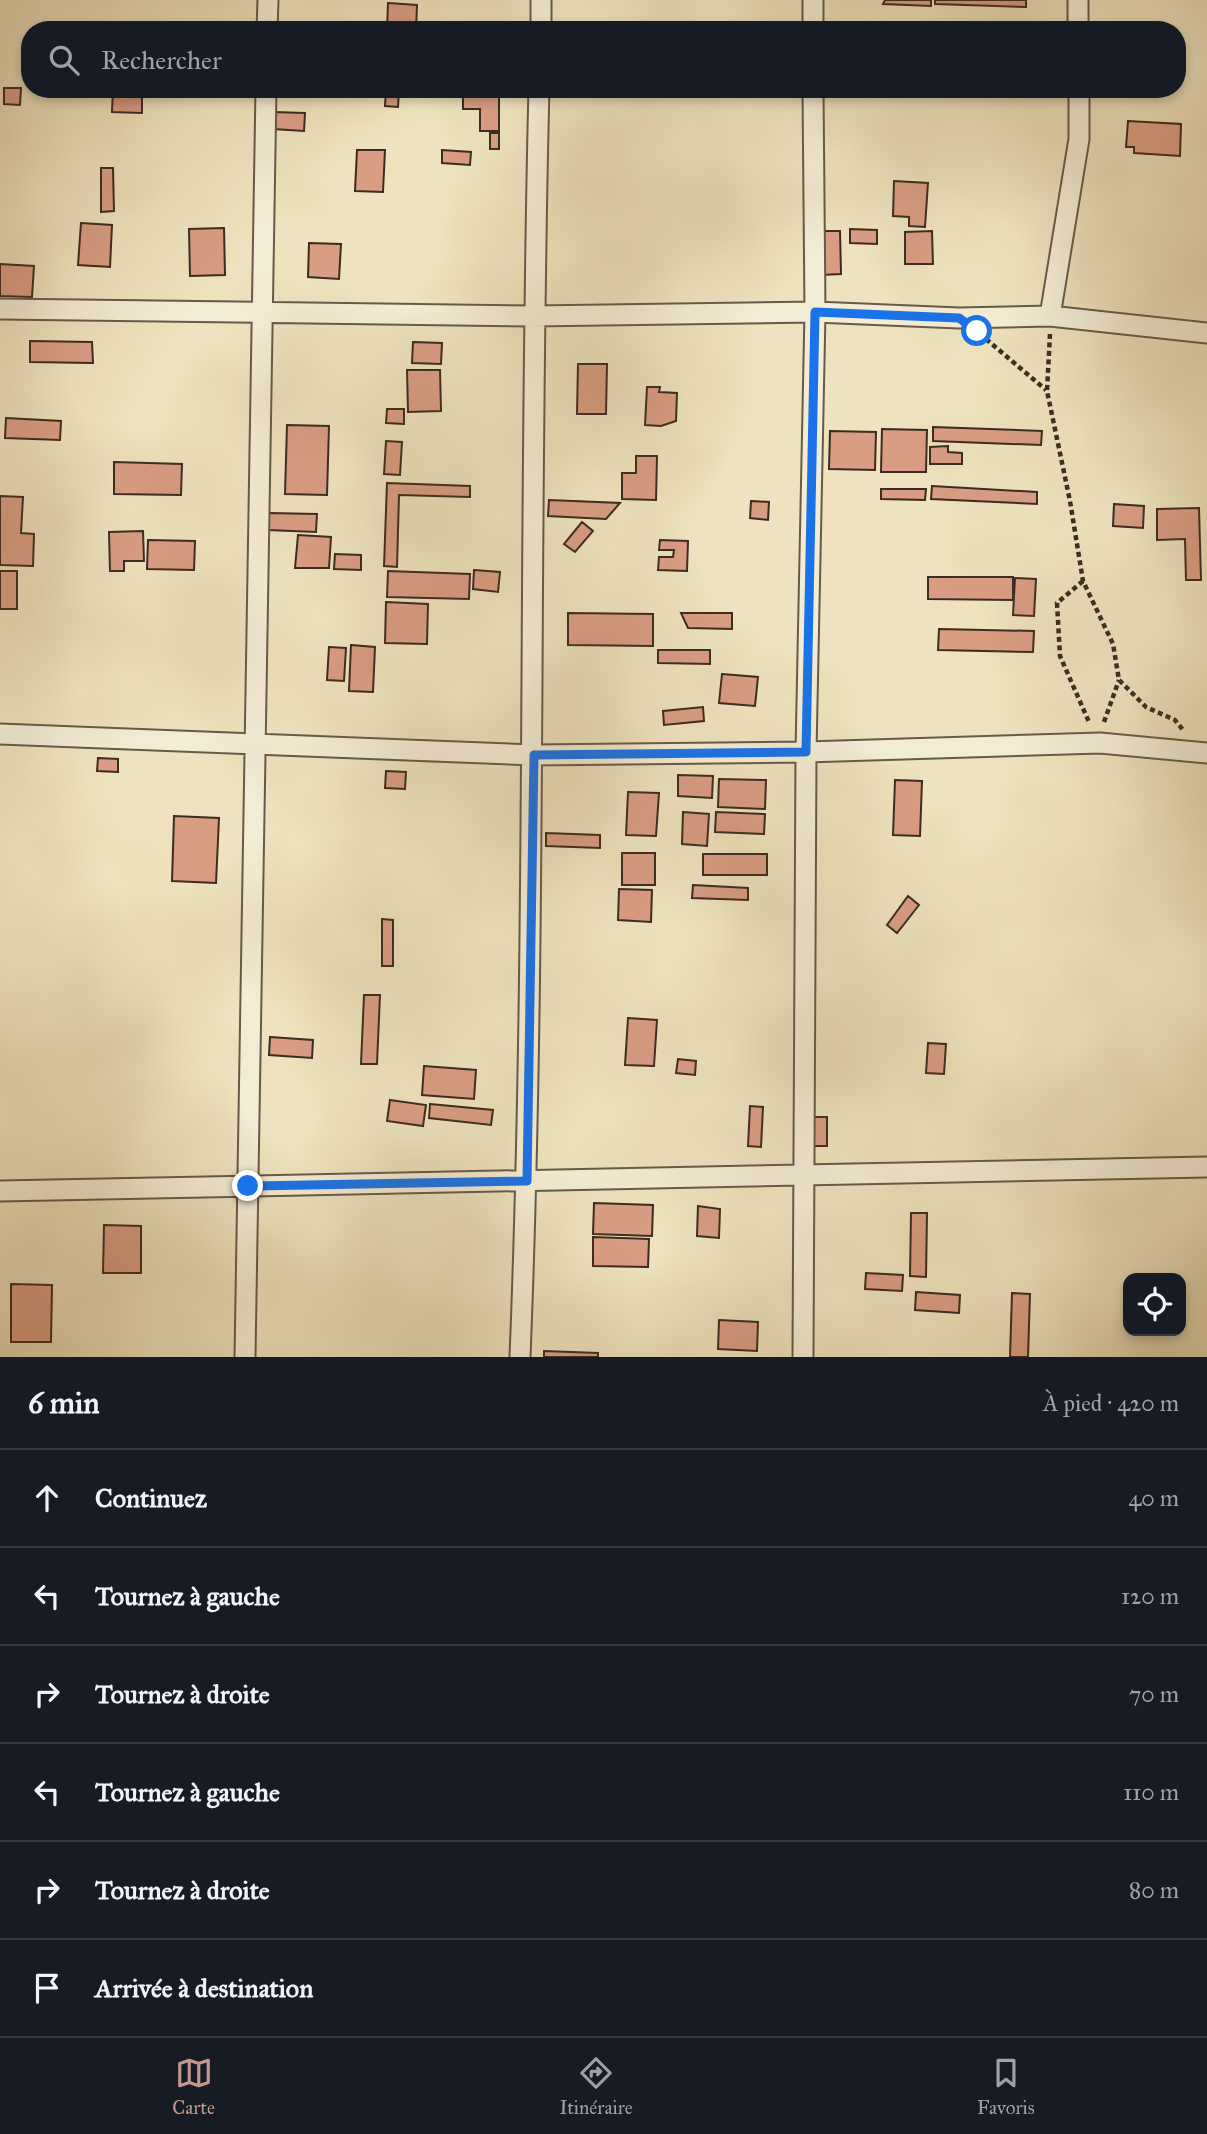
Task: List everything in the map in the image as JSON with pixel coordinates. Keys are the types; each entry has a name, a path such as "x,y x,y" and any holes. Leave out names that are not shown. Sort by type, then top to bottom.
{"street":[{"path":"267,21 268,0"},
{"path":"541,0 541,21"},
{"path":"813,0 813,21"},
{"path":"1078,0 1078,21"},
{"path":"245,1357 266,98"},
{"path":"520,1357 527,1181 534,755 533,316 539,98"},
{"path":"803,1357 806,752 815,312 813,98"},
{"path":"1051,316 1079,139 1079,98"},
{"path":"0,309 533,316 815,312 959,318 1051,316 1207,333"},
{"path":"0,734 534,755 806,752 1100,743 1205,752"},
{"path":"0,1191 1207,1167"}],"path":[{"path":"1051,316 1046,391 1070,501 1083,581 1113,644 1119,680 1104,722 1091,726 1060,656 1057,603 1083,581"},
{"path":"959,318 1046,391"},
{"path":"1119,680 1146,708 1175,720 1205,752"}],"building":[{"path":"885,0 931,0 931,6 883,4"},
{"path":"935,0 1026,0 1026,7 935,4"},
{"path":"388,3 417,5 416,21 387,21"},
{"path":"4,88 21,88 20,105 4,104"},
{"path":"113,98 142,98 142,113 112,112"},
{"path":"385,98 398,98 398,107 385,106"},
{"path":"463,98 499,98 499,131 480,131 480,109 463,109"},
{"path":"274,112 305,113 304,131 273,129"},
{"path":"1128,121 1181,124 1180,156 1134,153 1134,147 1126,147"},
{"path":"490,133 499,133 499,149 490,149"},
{"path":"357,150 385,150 383,192 355,191"},
{"path":"442,150 471,152 470,165 442,163"},
{"path":"101,168 113,168 114,211 101,212"},
{"path":"894,181 928,183 925,227 909,226 909,217 893,216"},
{"path":"81,223 112,225 110,267 78,265"},
{"path":"224,228 225,275 190,276 189,229"},
{"path":"850,229 877,230 877,244 850,243"},
{"path":"820,231 840,231 841,274 821,275"},
{"path":"932,231 933,264 905,264 905,232"},
{"path":"309,243 341,244 339,279 308,277"},
{"path":"0,264 34,266 32,297 0,296"},
{"path":"30,341 92,342 93,363 30,362"},
{"path":"413,342 442,343 441,364 412,363"},
{"path":"578,364 607,364 606,414 577,414"},
{"path":"407,370 440,370 441,411 408,412"},
{"path":"647,387 660,387 659,392 677,393 676,421 661,426 645,425"},
{"path":"387,409 404,409 404,424 386,423"},
{"path":"6,418 61,421 60,440 5,438"},
{"path":"287,425 329,426 327,495 285,494"},
{"path":"933,427 1042,431 1041,445 933,441"},
{"path":"882,429 927,430 926,472 881,472"},
{"path":"830,431 876,432 875,470 829,469"},
{"path":"386,441 402,442 400,475 384,474"},
{"path":"948,446 948,452 962,453 962,464 930,464 930,447"},
{"path":"636,456 657,456 656,500 622,499 622,473 636,473"},
{"path":"114,462 182,464 181,495 114,494"},
{"path":"387,483 470,486 470,497 399,495 397,567 384,566"},
{"path":"932,486 1037,492 1037,504 931,499"},
{"path":"881,489 926,489 925,500 881,499"},
{"path":"0,496 23,497 21,533 34,534 33,566 0,565"},
{"path":"549,500 620,503 606,519 548,516"},
{"path":"751,501 769,502 768,520 750,518"},
{"path":"1114,504 1144,506 1143,528 1113,526"},
{"path":"1199,508 1201,580 1186,580 1185,539 1157,540 1157,509"},
{"path":"269,513 317,514 316,532 268,530"},
{"path":"582,522 593,531 575,552 564,544"},
{"path":"143,531 144,561 124,561 124,571 110,571 109,532"},
{"path":"298,535 331,537 329,568 295,568"},
{"path":"148,540 195,541 194,570 147,569"},
{"path":"660,540 688,541 687,571 658,570 659,557 673,557 674,550 659,550"},
{"path":"335,554 361,555 361,570 334,569"},
{"path":"474,570 500,572 498,592 473,589"},
{"path":"0,571 17,571 17,609 0,609"},
{"path":"388,571 470,574 469,599 387,597"},
{"path":"928,577 1013,577 1013,600 928,599"},
{"path":"1015,578 1036,579 1034,616 1013,615"},
{"path":"386,602 428,604 427,644 385,643"},
{"path":"568,613 653,614 653,646 568,645"},
{"path":"681,613 732,613 732,629 688,628"},
{"path":"939,629 1034,631 1033,652 938,650"},
{"path":"351,645 375,647 373,692 349,691"},
{"path":"329,647 346,648 344,681 327,680"},
{"path":"658,650 710,650 710,664 658,663"},
{"path":"722,674 758,677 755,706 719,703"},
{"path":"703,707 704,721 664,725 663,711"},
{"path":"98,758 118,759 118,772 97,771"},
{"path":"386,771 406,772 405,789 385,788"},
{"path":"678,775 713,776 712,798 678,796"},
{"path":"719,779 766,780 765,809 718,807"},
{"path":"895,780 922,781 920,836 893,835"},
{"path":"628,792 659,793 656,836 626,835"},
{"path":"683,812 709,814 707,846 682,844"},
{"path":"716,812 765,814 764,834 715,832"},
{"path":"174,816 219,818 216,883 172,881"},
{"path":"546,833 600,835 600,848 546,846"},
{"path":"622,853 655,853 655,885 622,885"},
{"path":"703,854 767,854 767,875 703,875"},
{"path":"693,885 748,888 748,900 692,898"},
{"path":"619,889 652,890 651,922 618,920"},
{"path":"908,896 919,905 897,933 887,925"},
{"path":"382,919 393,920 393,966 382,966"},
{"path":"364,995 380,995 377,1064 361,1064"},
{"path":"628,1018 657,1020 654,1066 625,1065"},
{"path":"270,1037 313,1040 312,1058 269,1055"},
{"path":"928,1043 946,1044 944,1074 926,1073"},
{"path":"678,1059 696,1061 695,1075 676,1073"},
{"path":"424,1066 476,1070 474,1099 422,1095"},
{"path":"390,1100 426,1105 423,1126 387,1121"},
{"path":"430,1104 493,1110 491,1125 429,1118"},
{"path":"750,1106 763,1107 761,1147 748,1146"},
{"path":"812,1117 827,1117 827,1146 812,1146"},
{"path":"594,1203 653,1205 652,1236 593,1234"},
{"path":"698,1206 720,1209 719,1238 697,1236"},
{"path":"911,1213 927,1213 926,1277 910,1276"},
{"path":"104,1225 141,1226 141,1273 103,1273"},
{"path":"593,1237 649,1239 648,1267 593,1266"},
{"path":"866,1273 903,1275 902,1291 865,1289"},
{"path":"11,1284 52,1285 51,1342 11,1342"},
{"path":"916,1292 960,1295 959,1313 915,1310"},
{"path":"1012,1293 1030,1294 1028,1357 1010,1357"},
{"path":"719,1320 758,1322 757,1351 718,1349"},
{"path":"544,1351 598,1353 598,1357 544,1357"}],"route":[{"path":"248,1186 527,1181 534,755 806,752 815,312 959,318 977,331"}]}
